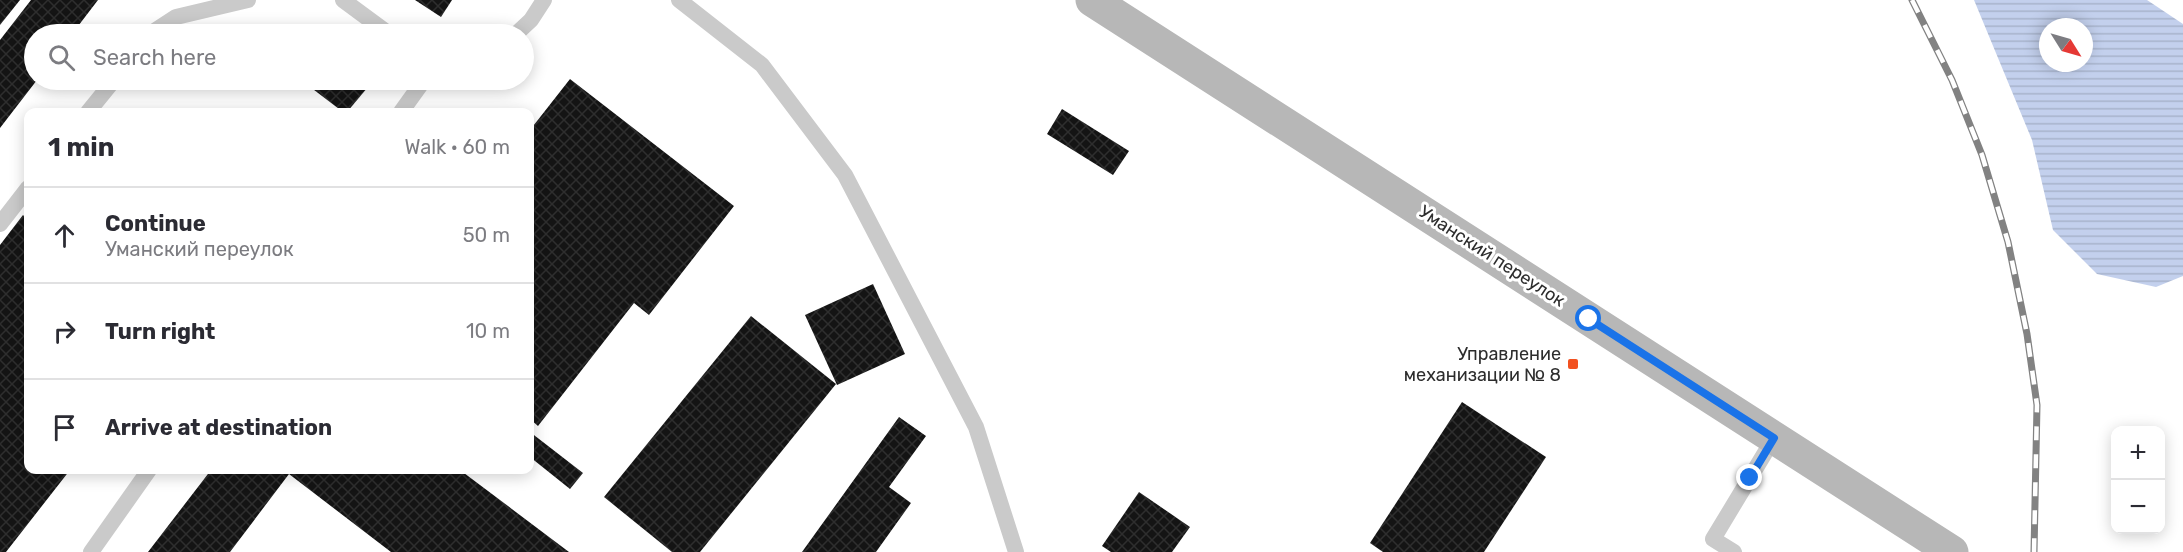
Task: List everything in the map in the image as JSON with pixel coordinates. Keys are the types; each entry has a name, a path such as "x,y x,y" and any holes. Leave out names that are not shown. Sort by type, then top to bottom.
{"street":[{"name":"Уманский переулок","path":"1092,0 1952,552"}],"lane":[{"path":"165,24 176,17 248,0"},
{"path":"343,0 375,24"},
{"path":"527,24 544,0"},
{"path":"679,0 762,65 846,175 976,427 1016,552"},
{"path":"91,108 106,90"},
{"path":"403,108 416,90"},
{"path":"0,224 24,193"},
{"path":"1734,552 1713,539 1774,438"},
{"path":"91,552 146,474"}],"water":[{"path":"1974,0 2147,0 2183,24 2183,276 2156,287 2097,274 2053,230 2032,140"}],"building":[{"path":"0,0 20,0 0,25"},
{"path":"31,0 98,0 80,24 24,24 24,90 29,90 0,128 0,40"},
{"path":"415,0 452,0 441,17"},
{"path":"570,79 734,206 649,315 634,303 538,426 534,422 534,125"},
{"path":"314,90 365,90 350,108 338,108"},
{"path":"1062,109 1129,151 1113,175 1047,134"},
{"path":"23,215 24,474 67,474 6,552 0,552 0,245"},
{"path":"873,284 905,354 837,385 805,315"},
{"path":"751,316 836,384 700,552 672,552 604,497"},
{"path":"1462,402 1546,457 1484,552 1383,552 1370,543"},
{"path":"899,417 926,436 889,487 911,503 876,552 802,552"},
{"path":"534,435 583,473 570,489 534,460"},
{"path":"208,474 289,474 230,552 148,552"},
{"path":"289,474 465,474 569,552 391,552"},
{"path":"1139,492 1190,527 1172,552 1111,552 1102,546"}],"railway":[{"path":"1912,0 1952,80 1982,155 2008,242 2027,334 2037,405 2034,552"}],"place":[{"name":"Управление механизации № 8","path":"1573,364"}],"route":[{"path":"1589,319 1774,438 1750,478"}]}
